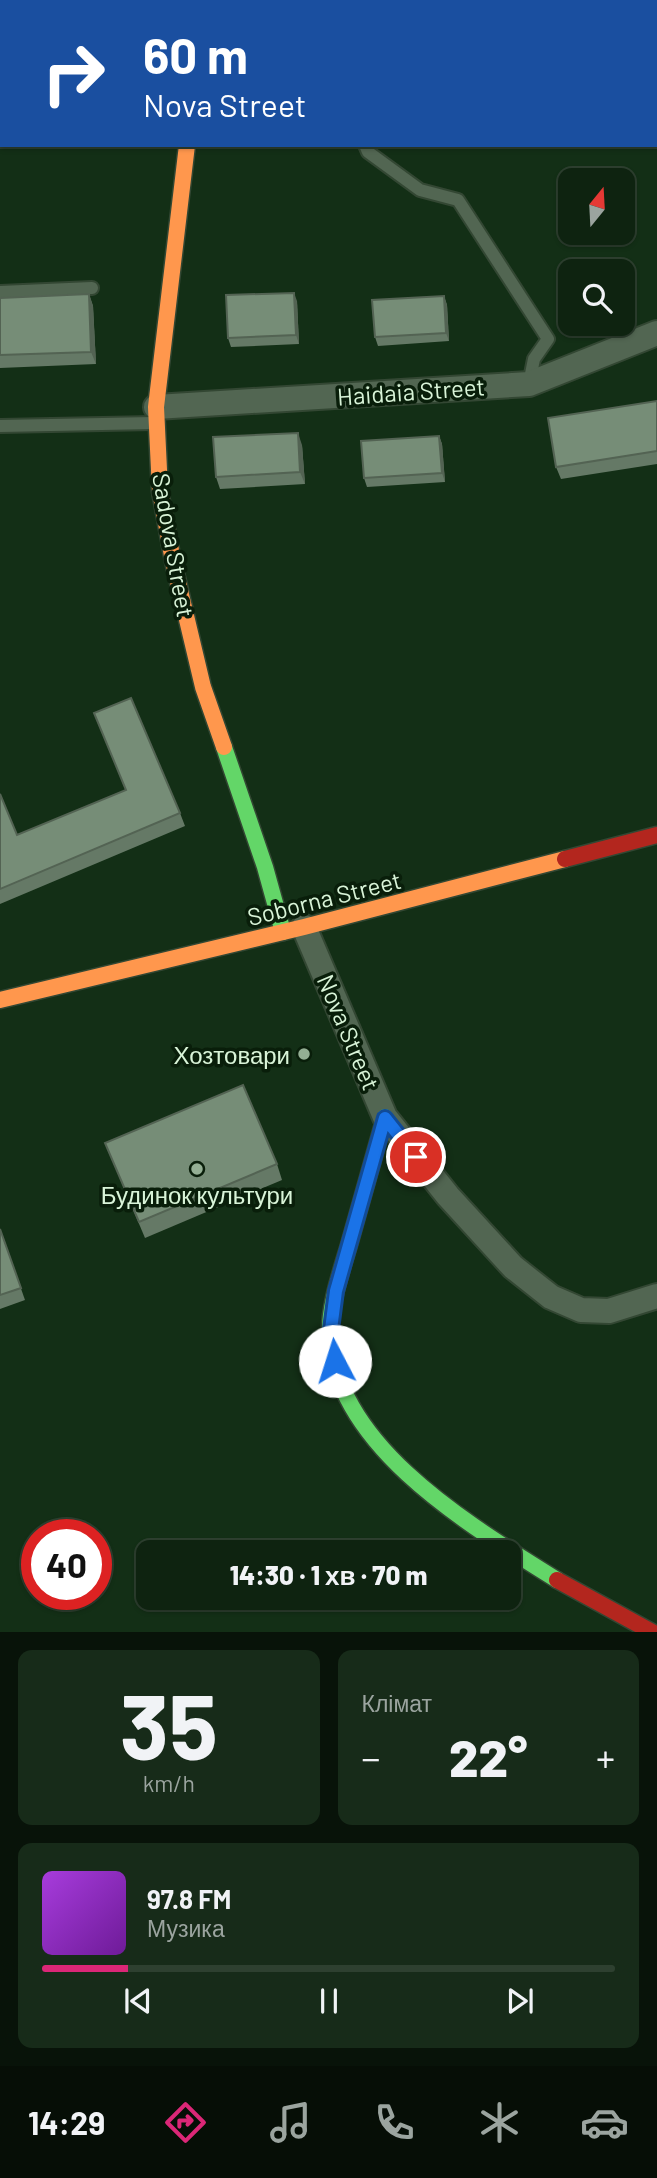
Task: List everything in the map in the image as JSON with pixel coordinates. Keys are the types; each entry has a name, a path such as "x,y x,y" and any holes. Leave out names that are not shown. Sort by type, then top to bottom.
{"street":[{"name":"Sadova Street","path":"187,147 157,415 160,491 173,561 200,674 265,867 294,930"},
{"name":"Haidaia Street","path":"157,415 529,384 657,333"},
{"name":"Soborna Street","path":"0,1000 294,930 657,835"},
{"name":"Nova Street","path":"294,930 385,1118 448,1196 520,1273 551,1297 572,1307 598,1311 619,1308 657,1296"},
{"path":"385,1118 336,1291 330,1337 340,1384 364,1428 424,1490 486,1535 562,1583 647,1631"}],"lane":[{"path":"366,147 368,152 421,190 458,200 548,339 534,359 529,384"},
{"path":"0,292 92,288"},
{"path":"0,426 157,415"}],"building":[{"path":"294,293 296,335 228,338 226,295"},
{"path":"89,294 91,352 0,355 0,298"},
{"path":"444,296 446,333 375,337 372,300"},
{"path":"657,401 657,451 556,467 548,418"},
{"path":"298,433 300,472 216,477 213,437"},
{"path":"439,436 442,473 364,478 361,441"},
{"path":"131,698 180,813 0,889 0,794 17,835 126,790 94,713"},
{"name":"Будинок культури","path":"243,1085 277,1164 139,1222 105,1143"},
{"path":"0,1229 21,1288 0,1295"}],"traffic: fast":[{"path":"224,747 265,867 283,932"},
{"path":"385,1117 333,1303 330,1338 339,1378 357,1415 383,1449 415,1481 487,1535 557,1580"}],"traffic: slow":[{"path":"187,147 156,407 160,491 173,561 203,687 224,747"},
{"path":"0,1000 304,927 565,859"}],"traffic: jam":[{"path":"565,859 657,835"},
{"path":"557,1580 652,1632"}],"place":[{"name":"Хозтовари","path":"304,1054"},
{"name":"Будинок культури","path":"197,1169"}],"route":[{"path":"335,1361 330,1337 336,1291 385,1118 416,1157"}]}
